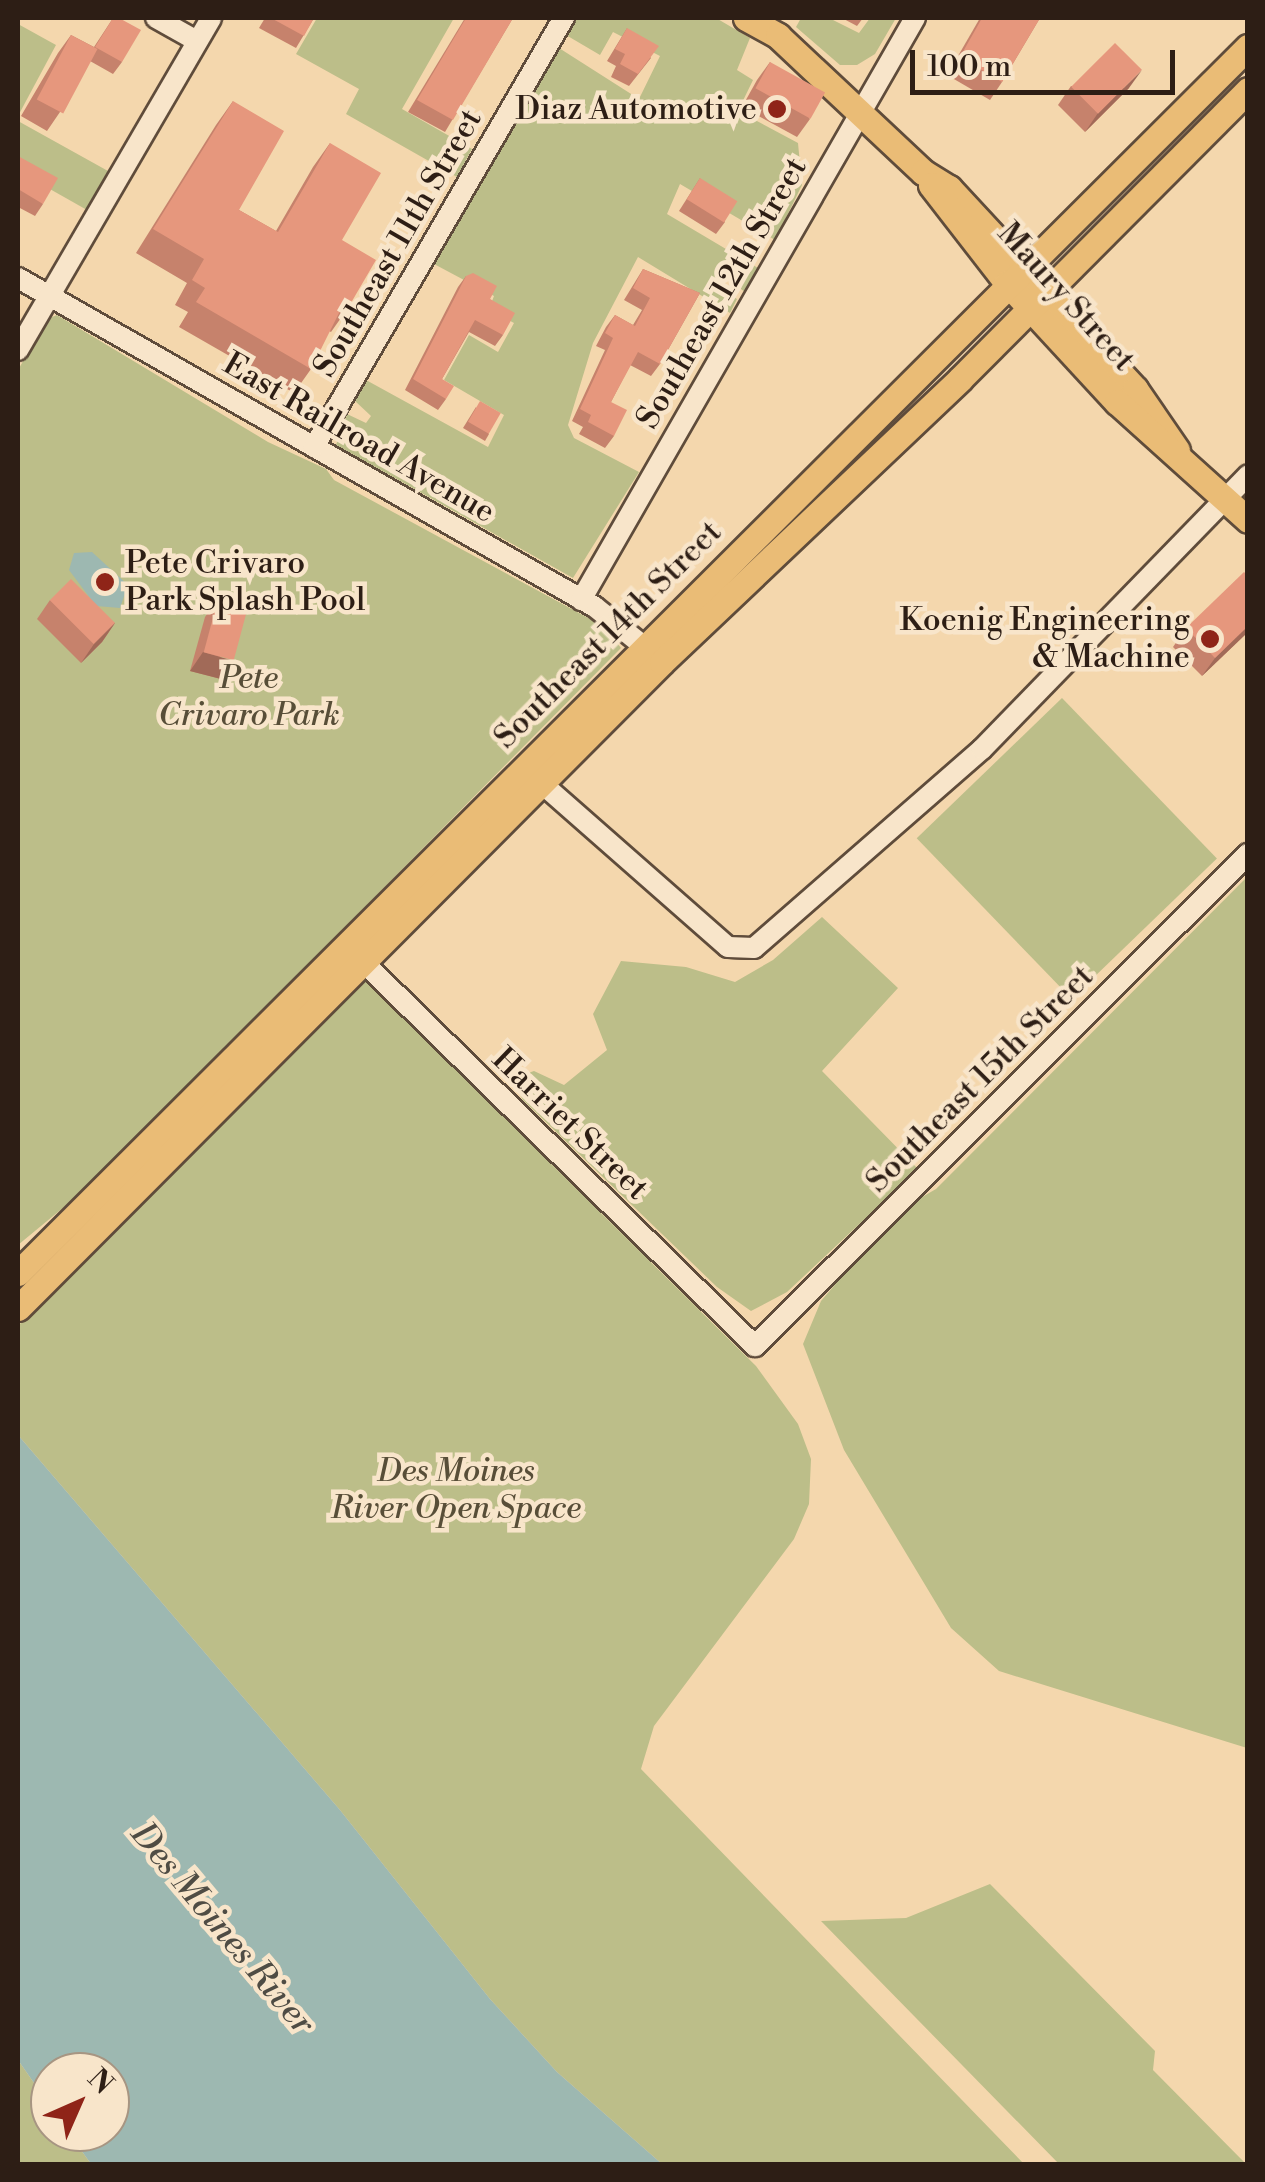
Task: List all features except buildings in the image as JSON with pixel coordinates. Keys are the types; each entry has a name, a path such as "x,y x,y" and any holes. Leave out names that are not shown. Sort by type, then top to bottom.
{"main road":[{"name":"Maury Street","path":"746,18 778,36 923,172 944,208 1039,301 1117,402 1177,450 1248,520"},
{"name":"Southeast 14th Street","path":"18,1308 104,1205 654,654 1015,276 1248,47"},
{"name":"Southeast 14th Street","path":"654,654 1039,301 1248,90"},
{"name":"Southeast 14th Street","path":"18,1274 104,1205"}],"street":[{"path":"156,18 198,42"},
{"path":"18,350 211,18"},
{"name":"Southeast 11th Street","path":"314,447 564,18"},
{"name":"Southeast 12th Street","path":"582,600 915,18"},
{"name":"East Railroad Avenue","path":"18,278 582,600 654,654"},
{"path":"531,775 728,946 754,948 778,934 982,749 1248,476"},
{"name":"Southeast 15th Street","path":"755,1346 1248,854"},
{"name":"Harriet Street","path":"353,952 755,1346"}],"green space":[{"path":"317,18 454,18 402,109 472,149 457,177 346,114 359,89 296,54"},
{"path":"576,18 716,18 750,38 737,70 753,80 738,111 798,143 802,185 775,240 680,184 667,214 758,268 745,292 719,273 713,285 737,299 730,313 638,257 593,343 568,425 574,438 639,472 573,578 336,445 347,414 366,423 371,416 354,400 366,380 488,447 504,415 444,380 469,335 498,352 514,323 489,309 494,296 434,264 559,48 639,99 660,56 613,32 600,55 566,35"},
{"path":"801,18 829,18 859,33 870,18 896,18 875,54 857,65 840,65 796,27"},
{"path":"18,24 56,45 18,116"},
{"path":"18,121 108,171 87,210 18,171"},
{"name":"Pete Crivaro Park","path":"57,315 268,442 326,469 334,480 605,627 621,648 87,1188 18,1245 18,370 47,319"},
{"path":"1062,698 1217,858 1072,999 917,838"},
{"path":"1247,877 1247,1748 999,1671 951,1628 844,1450 803,1344 821,1301 898,1211 936,1189"},
{"path":"822,917 898,988 822,1071 918,1169 787,1292 751,1311 717,1287 523,1100 511,1079 534,1071 564,1085 607,1050 593,1014 621,961 686,967 735,982 773,960"},
{"name":"Des Moines River Open Space","path":"365,980 756,1366 798,1424 811,1459 809,1504 794,1539 654,1726 641,1769 1024,2164 662,2164 557,2072 490,1999 340,1810 18,1435 18,1326"},
{"path":"990,1884 1155,2051 1153,2070 1246,2164 1059,2164 821,1921 906,1918"},
{"path":"18,2060 30,2077 30,2152 82,2152 91,2164 18,2164"}],"water":[{"name":"Pete Crivaro Park Splash Pool","path":"92,552 128,585 120,608 96,606 69,570 74,553"},
{"name":"Des Moines River","path":"18,1435 340,1810 490,1999 557,2072 662,2164 91,2164 82,2152 130,2152 130,2052 30,2052 30,2077 18,2060"}],"place":[{"name":"Diaz Automotive","path":"777,109"},
{"name":"Pete Crivaro Park Splash Pool","path":"105,582"},
{"name":"Koenig Engineering & Machine","path":"1210,639"}]}
